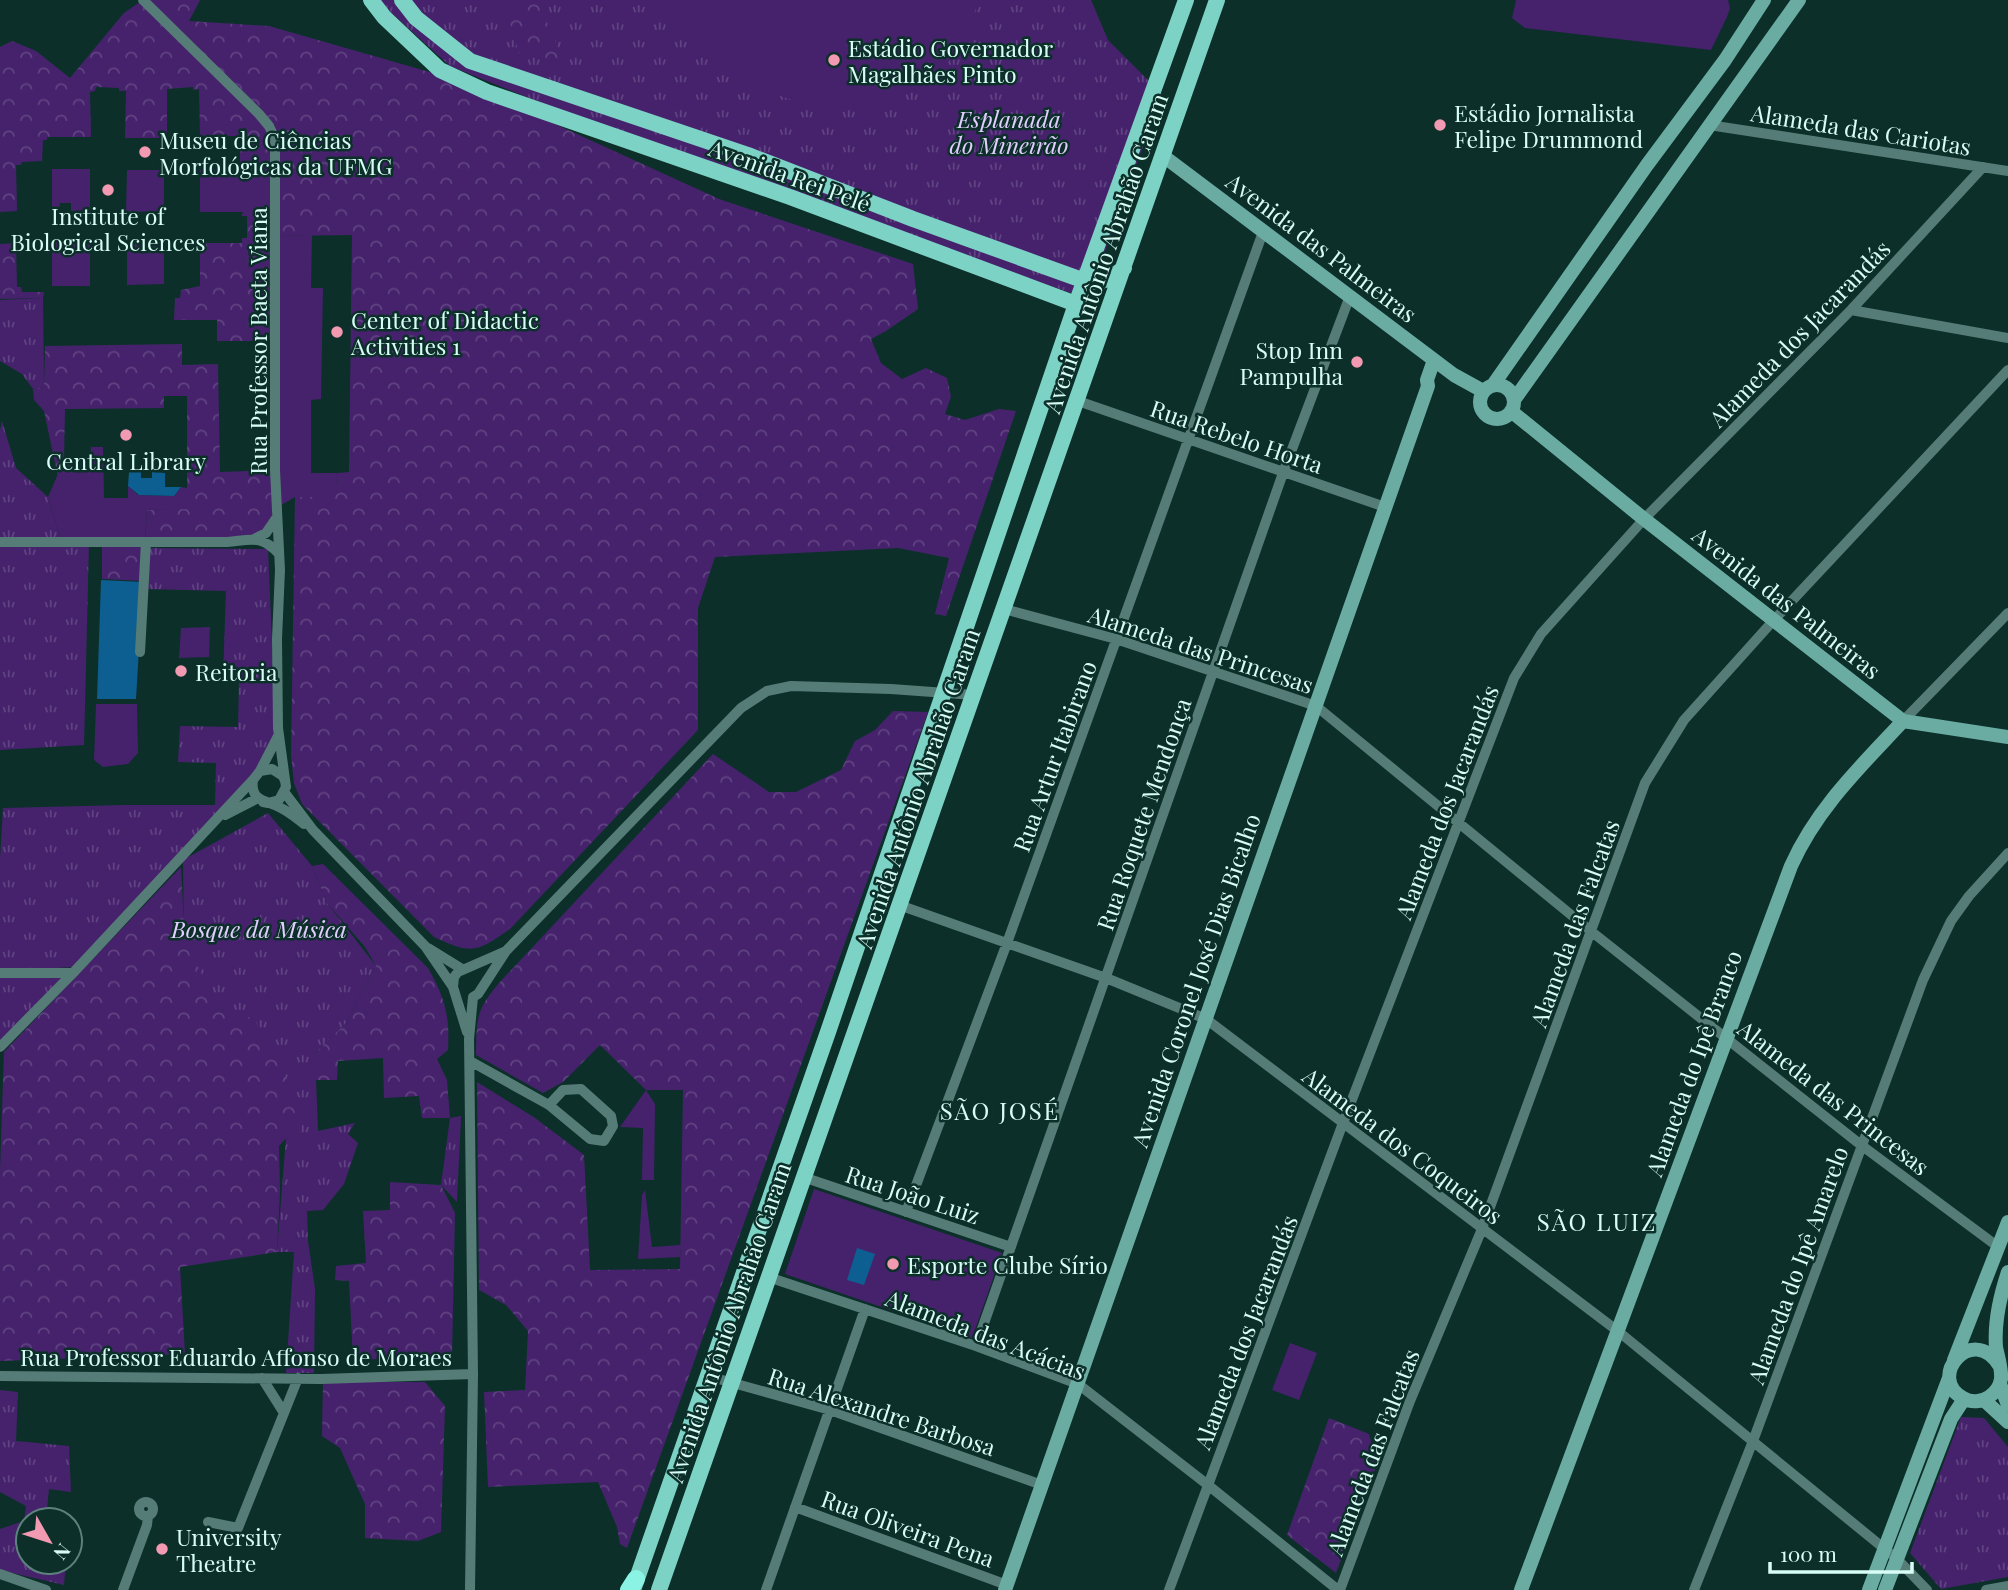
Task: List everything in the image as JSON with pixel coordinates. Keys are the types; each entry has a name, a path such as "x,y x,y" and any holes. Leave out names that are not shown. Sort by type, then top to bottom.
{"main road":[{"name":"Avenida Rei Pelé","path":"371,0 384,17 440,70 487,92 790,197 1076,304"},
{"name":"Avenida Rei Pelé","path":"402,0 416,18 449,47 470,61 748,155 968,240 1085,281"},
{"path":"1186,1 1215,5"},
{"name":"Avenida Antônio Abrahão Caram","path":"633,1586 828,1032 1076,304 1186,1"},
{"name":"Avenida Antônio Abrahão Caram","path":"659,1590 1215,5"},
{"path":"1168,50 1196,58"},
{"path":"606,135 612,110"},
{"path":"748,155 790,197"},
{"path":"926,248 968,240"},
{"path":"1085,281 1107,281 1124,268"},
{"path":"828,1032 852,1040"}],"street":[{"name":"Rua Professor Baeta Viana","path":"142,0 259,114 269,125 275,139 278,736 285,781"},
{"path":"1764,0 1725,60 1485,394 1482,410 1491,418 1509,410 1799,0"},
{"name":"Alameda das Cariotas","path":"1709,125 2008,171"},
{"name":"Avenida das Palmeiras","path":"1162,155 1454,375 1485,394"},
{"name":"Alameda dos Jacarandás","path":"1169,1590 1343,1123 1514,678 1541,634 1644,519 1851,310 1983,167"},
{"name":"Rua Artur Itabirano","path":"906,1212 1007,943 1263,232"},
{"name":"Rua Roquete Mendonça","path":"976,1346 1283,472 1350,296"},
{"path":"1851,310 2008,338"},
{"name":"Avenida Coronel José Dias Bicalho","path":"1006,1588 1428,386 1427,380 1437,362"},
{"name":"Alameda das Falcatas","path":"1339,1590 1410,1401 1482,1230 1645,783 1684,720 2008,370"},
{"path":"1485,394 1504,386 1509,390 1509,410"},
{"name":"Rua Rebelo Horta","path":"1078,401 1385,507"},
{"name":"Avenida das Palmeiras","path":"1509,410 1903,721 2008,737"},
{"path":"0,542 227,542 257,538 266,533 278,514"},
{"path":"257,538 279,549"},
{"path":"140,652 146,542"},
{"name":"Alameda das Princesas","path":"1004,609 1116,639 1316,706 1592,932 1861,1145 1997,1246"},
{"name":"Alameda do Ipê Branco","path":"1521,1590 1791,866 1808,832 1838,791 2008,613"},
{"path":"454,990 464,998 478,994 506,951 741,708 767,691 791,686 974,695"},
{"name":"Rua Professor Baeta Viana","path":"260,771 278,736"},
{"path":"0,1047 73,973 260,771 266,769 278,771 285,781 285,793 313,830 425,946 454,990 470,1039"},
{"path":"253,780 254,793 260,800 279,807 313,830"},
{"path":"213,823 260,800 274,802 285,793"},
{"name":"Alameda do Ipê Amarelo","path":"1694,1590 1753,1441 1938,944 1959,908 2008,853"},
{"name":"Alameda dos Coqueiros","path":"899,905 1106,978 1206,1019 1619,1332 1897,1559 1927,1590"},
{"path":"425,946 465,969 479,973 483,985"},
{"path":"454,990 454,977 465,969 506,951"},
{"path":"0,973 73,973"},
{"path":"470,1590 470,1039 473,997"},
{"path":"470,1061 549,1105 590,1139 604,1141 613,1126 611,1116 581,1089 563,1090 549,1105"},
{"name":"Rua João Luiz","path":"803,1177 1012,1247"},
{"path":"1869,1590 2008,1222"},
{"path":"1997,1246 2006,1258 2006,1277 1997,1307 1996,1344 2000,1384 2008,1405"},
{"name":"Alameda das Acácias","path":"768,1277 976,1346 1078,1384 1339,1590"},
{"path":"766,1590 865,1309"},
{"path":"1954,1361 1966,1351 1982,1350 1995,1358 1999,1365"},
{"name":"Rua Professor Eduardo Affonso de Moraes","path":"0,1376 321,1379 472,1374"},
{"name":"Rua Alexandre Barbosa","path":"708,1376 830,1410 1042,1485"},
{"path":"262,1378 284,1413"},
{"path":"208,1521 238,1528 298,1378"},
{"path":"1950,1378 1957,1394 1964,1399 1977,1401 1990,1396 2000,1384"},
{"path":"1885,1590 1951,1419 1964,1399"},
{"path":"1983,1400 2008,1422"},
{"name":"Rua Oliveira Pena","path":"795,1507 1006,1588"},
{"path":"123,1590 148,1516"},
{"path":"0,1574 46,1590"},
{"path":"1986,1590 2008,1586"}],"green space":[{"path":"143,0 200,0 189,21 269,26 461,81 719,199 913,264 918,309 871,339 881,363 902,379 926,368 947,378 951,397 945,414 965,420 999,409 1016,411 946,616 935,614 949,558 898,548 715,557 698,608 698,730 510,929 490,942 474,948 457,947 434,937 302,804 294,783 291,755 295,497 320,497 336,483 338,473 349,472 352,235 275,236 275,341 217,341 217,320 174,320 175,298 180,298 181,290 200,286 200,243 242,243 242,238 247,238 247,216 242,216 243,212 275,212 275,169 240,169 240,136 200,136 199,89 193,90 193,87 167,89 167,138 125,138 126,91 96,87 95,91 90,92 91,137 47,137 47,140 43,140 42,161 16,165 17,211 0,212 0,47 12,41 36,51 70,78 124,13"},
{"name":"Esplanada do Mineirão","path":"377,0 1091,0 1108,40 1162,94 1088,299 621,135 450,66"},
{"path":"503,0 537,0 567,67 519,53"},
{"name":"Estádio Governador Magalhães Pinto","path":"667,0 978,0 964,38 944,67 918,88 888,102 855,108 820,106 784,97 749,82 703,46"},
{"path":"1516,0 1728,0 1730,8 1711,50 1525,28 1512,18"},
{"path":"52,169 90,169 90,210 71,211 71,203 60,203 59,211 52,211"},
{"path":"275,169 275,212 200,212 200,170"},
{"path":"127,170 164,170 164,211 126,212"},
{"path":"312,235 311,288 323,288 321,399 311,400 311,473 338,473 335,488 320,497 295,497 278,507 277,236"},
{"path":"16,243 17,287 21,287 22,292 44,292 43,298 0,299 0,244"},
{"path":"52,243 90,244 90,286 52,286"},
{"path":"127,243 164,243 164,284 127,285"},
{"path":"43,298 44,387 33,389 22,374 0,361 0,300"},
{"path":"182,344 182,365 218,364 220,472 275,470 278,515 256,538 146,542 144,581 102,579 102,543 145,542 147,510 187,508 187,396 164,396 164,408 65,409 64,460 58,477 44,411 34,400 33,389 44,387 45,346"},
{"path":"2,421 16,468 48,497 61,540 0,539"},
{"path":"91,447 103,447 104,498 128,498 128,486 138,495 174,496 181,487 187,488 187,509 147,510 145,541 61,540 48,497 64,460 90,460"},
{"path":"0,542 89,542 84,745 0,750"},
{"path":"150,548 268,549 276,736 257,769 74,967 0,971 3,808 215,805 216,763 178,762 180,726 238,727 239,679 223,678 226,591 146,589"},
{"path":"210,627 209,657 179,658 181,628"},
{"path":"96,704 137,704 138,753 128,764 103,767 94,760"},
{"path":"893,711 928,712 627,1548 620,1544 617,1527 598,1482 488,1487 484,1392 525,1390 528,1331 506,1305 479,1290 477,1082 535,1118 584,1155 590,1270 680,1269 683,1090 646,1090 600,1045 563,1082 543,1093 476,1055 479,1015 486,1000 500,982 713,754 769,792 796,792 841,770 855,741 875,730"},
{"name":"Bosque da Música","path":"268,813 312,866 327,903 376,966 345,1024 315,1053 318,1131 355,1123 348,1134 358,1143 344,1184 323,1210 307,1211 315,1289 314,1373 286,1373 294,1252 277,1252 286,1137 228,1019 184,945 183,860"},
{"path":"323,864 428,968 434,979 447,1017 448,1050 437,1059 447,1080 450,1118 422,1118 419,1096 384,1098 383,1058 338,1061 337,1080 315,1080 315,1053 345,1024 376,966 365,947 327,903 312,866"},
{"path":"181,867 185,945 228,1019 253,1017 283,1073 295,1103 300,1132 287,1137 279,1146 277,1252 180,1267 185,1354 0,1361 0,1170 4,1052"},
{"path":"0,973 73,973 0,1047"},
{"path":"646,1090 655,1104 654,1180 642,1180 643,1128 620,1127"},
{"path":"461,1116 457,1202 441,1185 450,1118"},
{"path":"390,1182 441,1185 455,1213 452,1356 353,1360 349,1281 335,1280 336,1266 366,1263 363,1211 390,1210"},
{"name":"Esporte Clube Sírio","path":"814,1189 1002,1253 972,1338 785,1274"},
{"path":"645,1190 652,1247 681,1245 680,1257 638,1259 642,1195"},
{"path":"1290,1343 1317,1353 1299,1400 1272,1390"},
{"path":"323,1382 425,1382 445,1406 441,1532 418,1541 365,1538 365,1504 340,1448 322,1436"},
{"path":"0,1390 18,1392 16,1441 69,1446 71,1492 49,1489 47,1506 26,1506 0,1492"},
{"path":"1961,1417 1984,1418 2008,1447 2008,1577 1941,1589 1910,1553"},
{"path":"1329,1418 1369,1434 1377,1464 1336,1573 1287,1535"},
{"path":"14,1524 14,1573 0,1570 0,1529"},
{"path":"26,1576 65,1576 64,1585"}],"water":[{"path":"129,472 141,472 141,478 152,478 152,472 165,473 165,487 181,487 174,496 139,495 128,486"},
{"path":"101,580 143,582 136,699 97,699"},
{"path":"857,1248 875,1254 864,1285 847,1280"}],"place":[{"name":"Estádio Governador Magalhães Pinto","path":"834,60"},
{"name":"Estádio Jornalista Felipe Drummond","path":"1440,125"},
{"name":"Museu de Ciências Morfológicas da UFMG","path":"145,152"},
{"name":"Institute of Biological Sciences","path":"108,190"},
{"name":"Center of Didactic Activities 1","path":"337,332"},
{"name":"Stop Inn Pampulha","path":"1357,362"},
{"name":"Central Library","path":"126,435"},
{"name":"Reitoria","path":"181,671"},
{"name":"Esporte Clube Sírio","path":"893,1264"},
{"name":"University Theatre","path":"162,1549"}],"district":[{"name":"SÃO JOSÉ","path":"1000,1110"},
{"name":"SÃO LUIZ","path":"1597,1221"}]}
